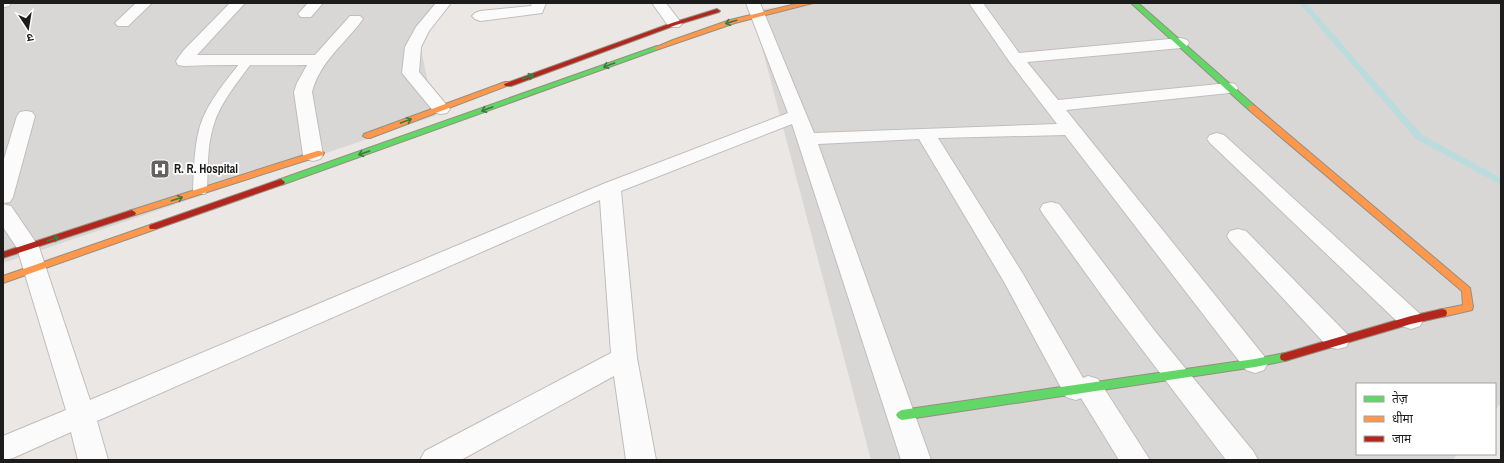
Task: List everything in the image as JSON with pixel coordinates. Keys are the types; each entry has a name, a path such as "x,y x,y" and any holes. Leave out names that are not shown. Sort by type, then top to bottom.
{"main road":[{"path":"3,255 31,258 438,127 708,29 756,8 776,9 810,3"},
{"path":"902,415 1174,375 1298,354 1337,340 1410,320 1468,308 1467,290 1229,88 1181,43 1134,3"},
{"path":"358,139 674,24 724,9"},
{"path":"3,280 31,258 200,192 321,152"}],"street":[{"path":"123,23 145,3"},
{"path":"238,3 184,61 226,59 247,61 320,60"},
{"path":"306,14 316,3"},
{"path":"441,109 410,73 413,47 422,30 444,3"},
{"path":"480,16 537,10 539,3"},
{"path":"659,3 674,24"},
{"path":"976,3 1014,58 1054,106 1255,362"},
{"path":"756,8 807,139 902,415 916,460"},
{"path":"321,152 303,92 307,78 320,60 355,19"},
{"path":"1014,58 1181,43"},
{"path":"1054,106 1229,88"},
{"path":"3,197 26,116"},
{"path":"3,449 610,188 797,116"},
{"path":"807,139 925,133 1071,129"},
{"path":"925,133 1082,388 1135,460"},
{"path":"1217,139 1410,320"},
{"path":"610,188 624,358 641,460"},
{"path":"1051,209 1082,254 1174,375 1243,460"},
{"path":"3,211 31,258 81,415 93,460"},
{"path":"1238,236 1337,340"},
{"path":"435,460 624,358"}],"lane":[{"path":"200,192 204,136 207,125 226,90 247,61"}],"shaded area":[{"path":"3,3 436,3 417,30 435,116 3,263"},
{"path":"817,3 1501,3 1501,403 1496,409 1496,383 1356,383 1356,455 1457,455 1452,460 871,460 752,10"}],"waterway":[{"path":"1302,3 1419,137 1501,182"}],"traffic: fast":[{"path":"1134,3 1252,108"},
{"path":"281,182 657,48"},
{"path":"902,415 1255,363 1285,357"}],"traffic: slow":[{"path":"657,48 732,22 771,11 810,3"},
{"path":"367,136 508,84"},
{"path":"1252,108 1467,290 1468,307 1442,313"},
{"path":"132,213 320,153"},
{"path":"3,280 153,227"}],"traffic: jam":[{"path":"508,84 674,24 717,11"},
{"path":"153,227 281,182"},
{"path":"3,255 132,213"},
{"path":"1285,357 1411,320 1442,313"}],"place":[{"name":"R. R. Hospital","path":"160,169"}]}
